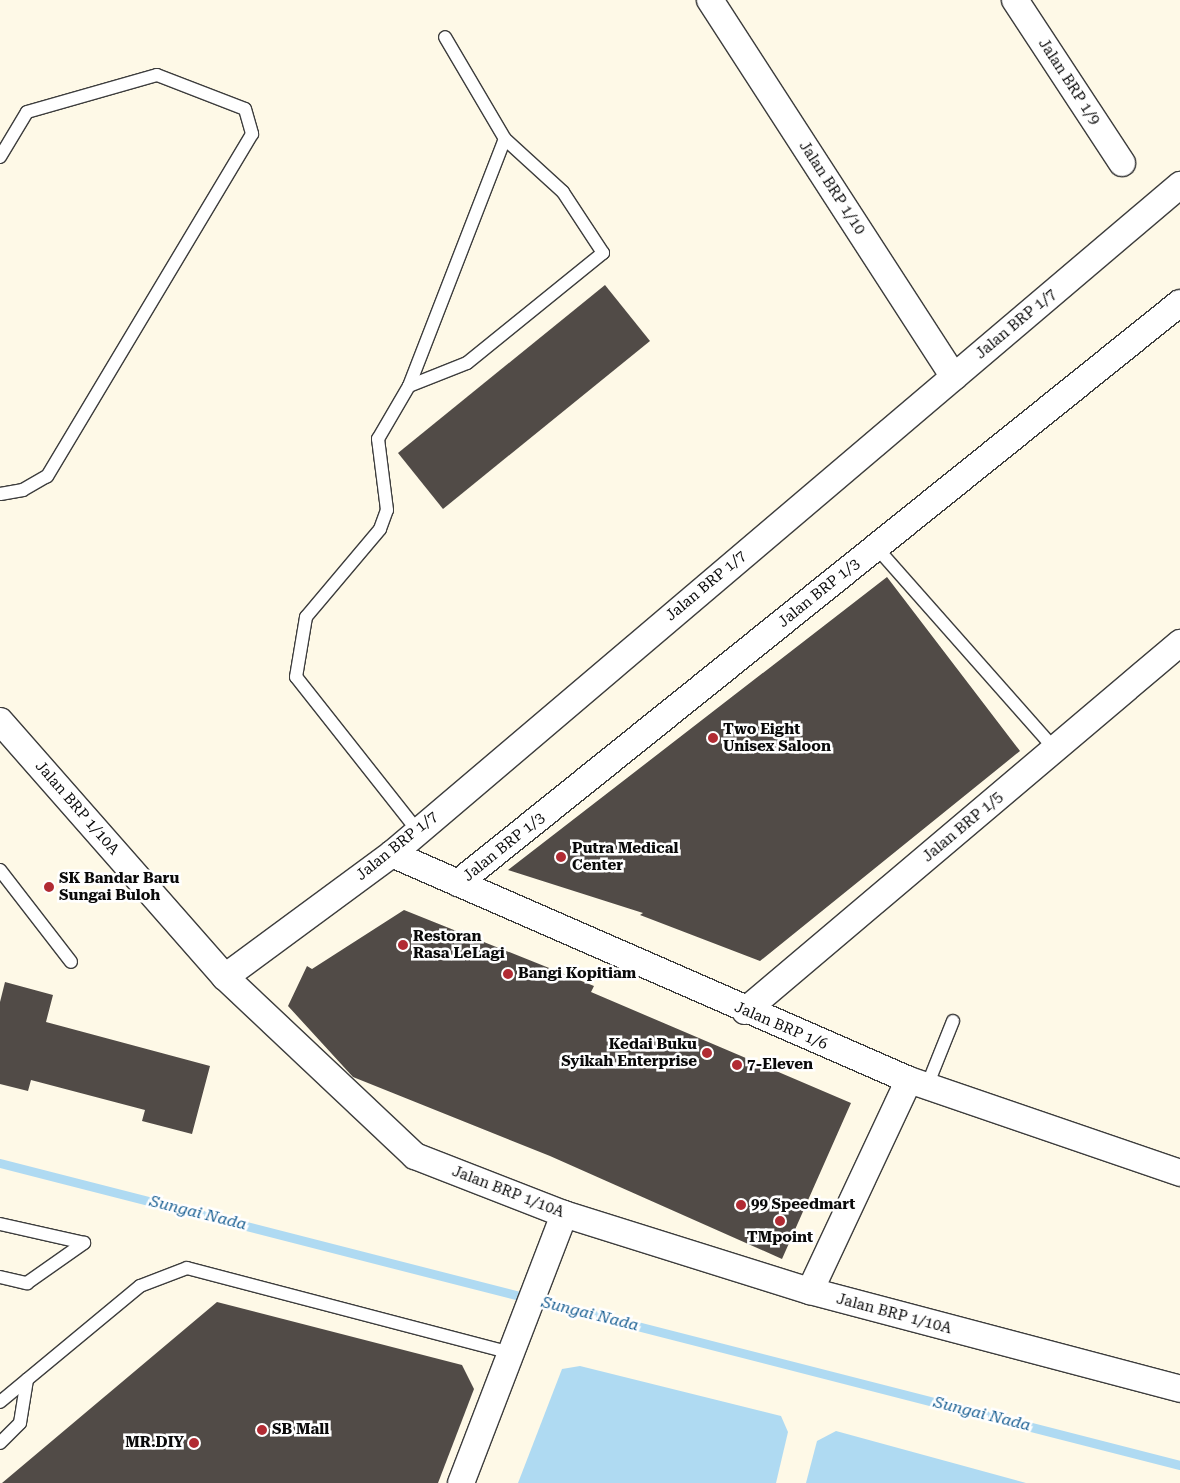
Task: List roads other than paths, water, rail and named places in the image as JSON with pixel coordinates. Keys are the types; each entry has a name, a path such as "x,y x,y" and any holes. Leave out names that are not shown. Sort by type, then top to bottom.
{"street":[{"name":"Jalan BRP 1/10","path":"710,0 954,377"},
{"name":"Jalan BRP 1/9","path":"1015,0 1122,163"},
{"name":"Jalan BRP 1/7","path":"225,976 392,854 417,830 1180,185"},
{"name":"Jalan BRP 1/3","path":"458,883 876,548 1177,312"},
{"name":"Jalan BRP 1/5","path":"745,1011 1180,643"},
{"name":"Jalan BRP 1/10A","path":"0,721 225,976 415,1156 564,1214 810,1291 1180,1389"},
{"name":"Jalan BRP 1/6","path":"392,854 745,1011 918,1083 1180,1173"},
{"path":"810,1291 918,1083"},
{"path":"461,1483 522,1328 564,1214"}],"lane":[{"path":"409,386 468,363 603,252 563,192 505,139 445,37"},
{"path":"0,157 27,112 156,75 246,109 252,134 47,476 23,490 0,494"},
{"path":"417,830 296,677 306,617 380,529 387,510 378,439 409,386 505,139"},
{"path":"876,548 1055,749"},
{"path":"0,870 71,962"},
{"path":"918,1083 953,1021"},
{"path":"0,1224 84,1243 27,1283 0,1277"},
{"path":"0,1402 140,1286 187,1268 512,1353"},
{"path":"0,1443 20,1423 27,1380"}],"water":[{"path":"580,1366 781,1416 788,1432 776,1483 518,1483 562,1369"},
{"path":"836,1431 1026,1483 806,1483 817,1441"}],"waterway":[{"name":"Sungai Nada","path":"0,1163 1180,1465"}],"place":[{"name":"Two Eight Unisex Saloon","path":"713,738"},
{"name":"Putra Medical Center","path":"561,857"},
{"name":"SK Bandar Baru Sungai Buloh","path":"49,887"},
{"name":"Restoran Rasa LeLagi","path":"403,945"},
{"name":"Bangi Kopitiam","path":"508,974"},
{"name":"Kedai Buku Syikah Enterprise","path":"707,1053"},
{"name":"7-Eleven","path":"737,1065"},
{"name":"99 Speedmart","path":"741,1205"},
{"name":"TMpoint","path":"780,1221"},
{"name":"SB Mall","path":"262,1430"},
{"name":"MR.DIY","path":"194,1443"}]}
